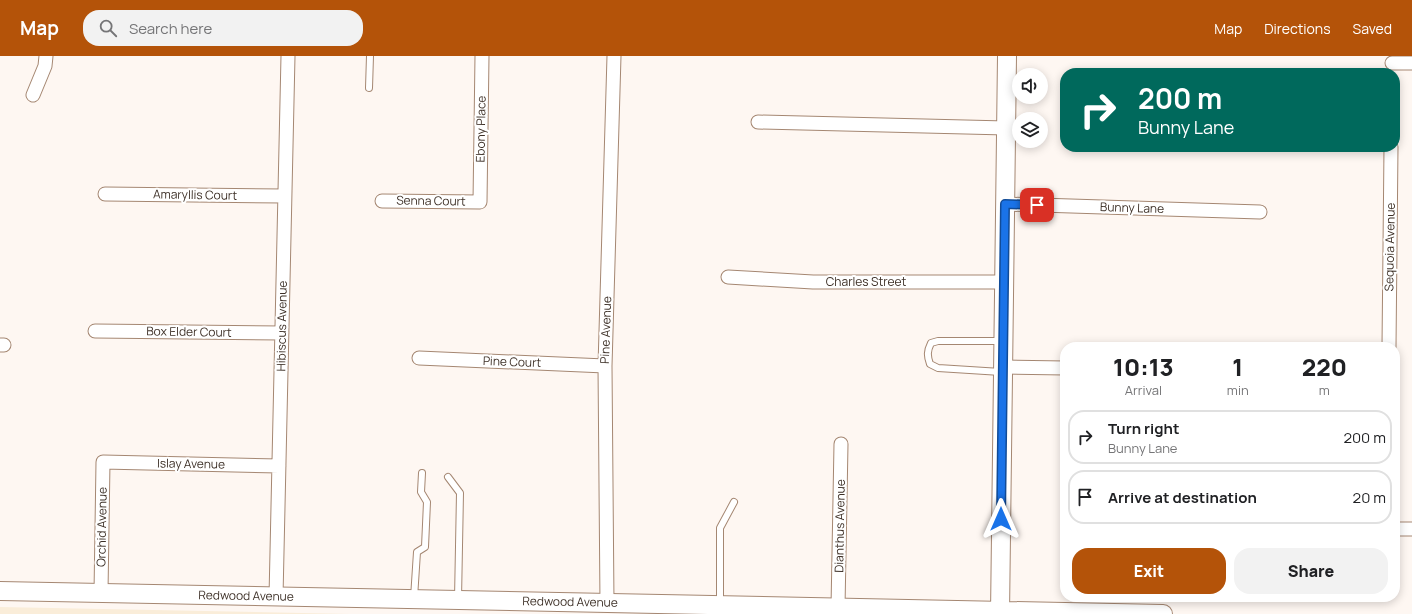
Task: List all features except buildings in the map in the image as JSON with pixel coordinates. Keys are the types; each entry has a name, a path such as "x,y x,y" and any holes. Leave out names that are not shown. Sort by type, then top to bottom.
{"street":[{"path":"33,95 45,66 46,56"},
{"name":"Hibiscus Avenue","path":"276,597 288,56"},
{"name":"Ebony Place","path":"480,202 482,56"},
{"name":"Pine Avenue","path":"607,603 605,366 614,56"},
{"path":"1000,612 1007,56"},
{"path":"1392,64 1412,63"},
{"path":"758,122 1006,128"},
{"name":"Sequoia Avenue","path":"1389,342 1391,152"},
{"name":"Amaryllis Court","path":"106,194 284,196"},
{"name":"Senna Court","path":"382,200 480,202"},
{"name":"Bunny Lane","path":"1005,204 1260,212"},
{"name":"Charles Street","path":"728,277 813,282 1004,282"},
{"name":"Box Elder Court","path":"95,331 282,333"},
{"name":"Pine Court","path":"419,358 605,366"},
{"path":"1002,370 1060,368"},
{"name":"Dianthus Avenue","path":"838,608 841,444"},
{"name":"Islay Avenue","path":"103,462 280,466"},
{"name":"Orchid Avenue","path":"101,593 103,462"},
{"path":"1400,529 1412,529"},
{"name":"Redwood Avenue","path":"0,591 1000,612 1163,614"}],"lane":[{"path":"369,88 370,56"},
{"path":"1002,370 938,368 930,364 928,350 931,343 938,341 1003,341"},
{"path":"414,599 417,552 425,546 426,502 421,492 422,473"},
{"path":"448,477 460,492 458,600"},
{"path":"720,605 720,528 734,502"}],"shaded area":[{"path":"0,607 350,614 0,614"}],"route":[{"path":"1001,519 1005,204 1037,205"}]}
